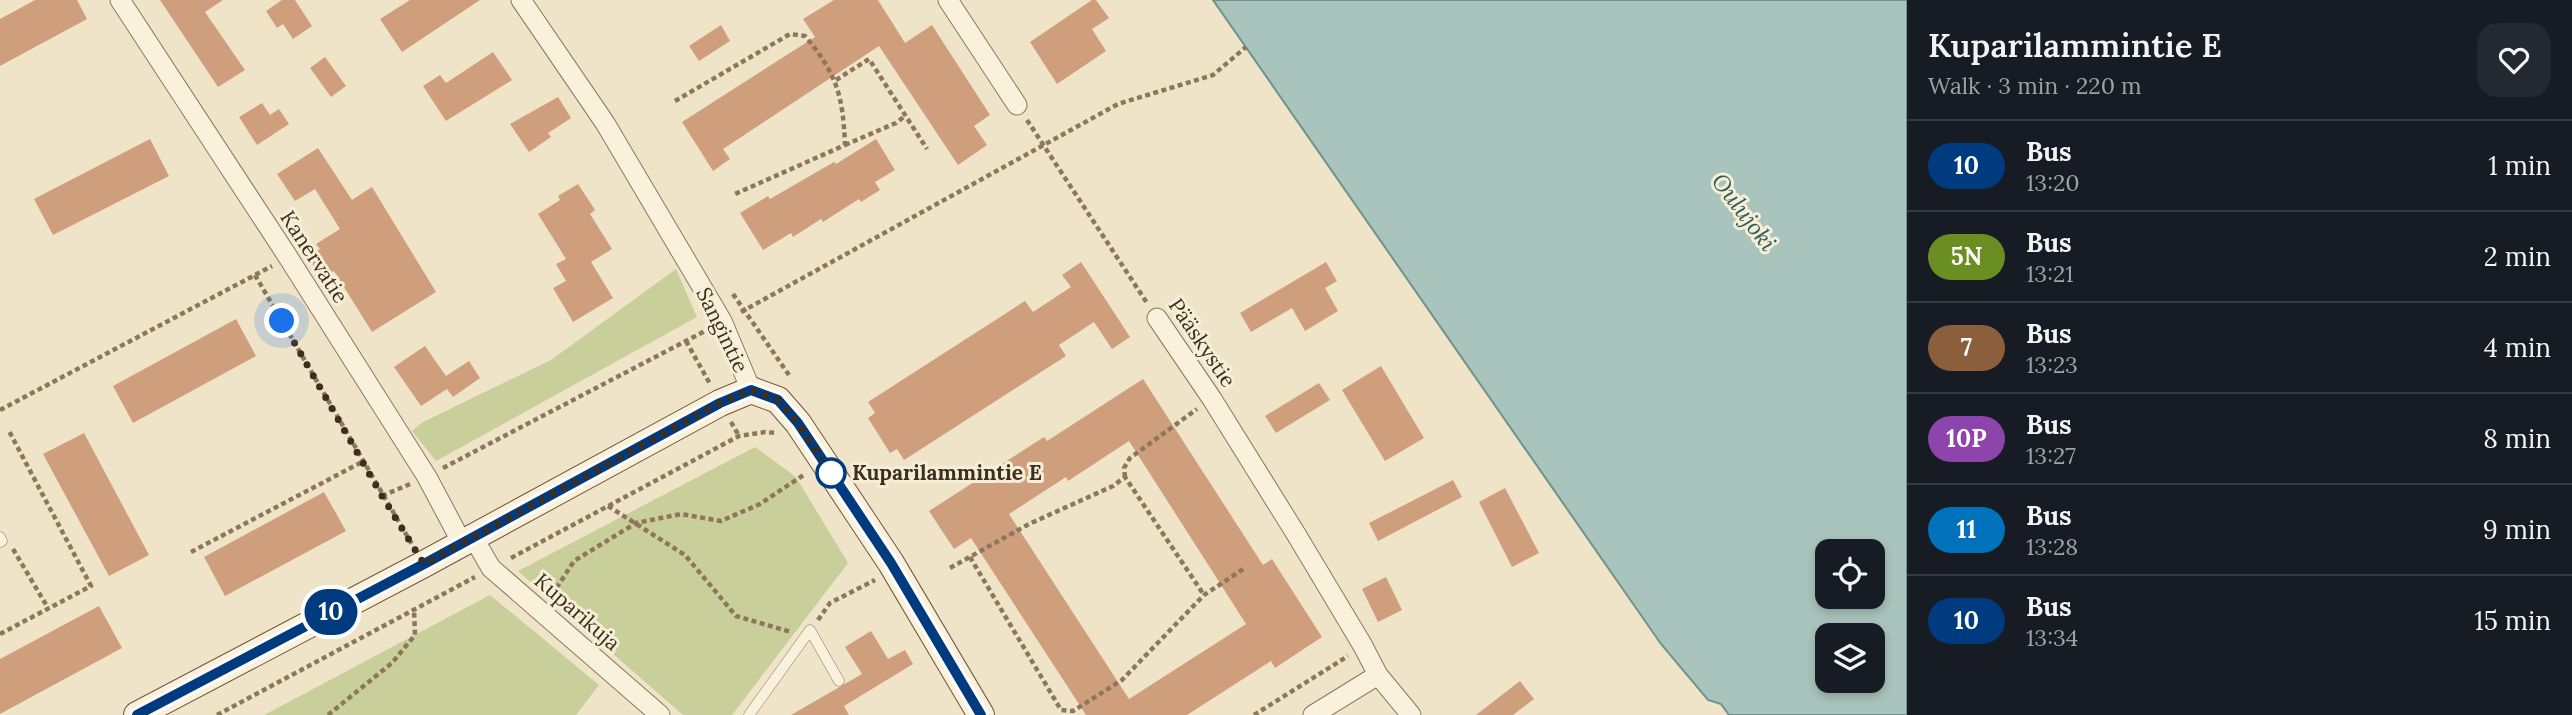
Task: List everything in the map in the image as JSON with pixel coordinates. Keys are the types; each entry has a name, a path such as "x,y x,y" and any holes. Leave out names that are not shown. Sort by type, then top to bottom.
{"street":[{"name":"Kanervatie","path":"120,0 289,257 467,540"},
{"name":"Sangintie","path":"521,0 606,123 722,321 751,390 778,400 798,423 891,563 981,715"},
{"path":"948,0 1017,105"},
{"name":"Pääskystie","path":"1157,318 1212,399 1378,675 1404,713"},
{"path":"137,715 424,564 720,403 751,390"},
{"name":"Kuparikuja","path":"467,540 491,568 660,715"},
{"path":"1313,715 1378,675"}],"lane":[{"path":"749,715 807,634 839,681"}],"path":[{"path":"675,101 790,34 805,36 836,80 844,116 845,145"},
{"path":"382,496 427,477 744,311 1118,104 1213,75 1246,47"},
{"path":"836,80 869,59 927,149"},
{"name":"Pääskystie","path":"1017,105 1157,318"},
{"path":"735,194 896,123 905,116"},
{"path":"0,410 289,257"},
{"path":"255,275 442,595"},
{"path":"729,288 799,389"},
{"path":"1204,595 1125,477 1124,468 1130,458 1212,399"},
{"path":"217,715 739,436 765,432 782,434 798,423"},
{"path":"0,634 91,586 9,431"},
{"path":"191,552 362,462"},
{"path":"542,612 574,561 636,523 681,514 721,521 760,504 811,470"},
{"path":"950,568 1029,524 1125,477"},
{"path":"608,506 685,555 736,616 807,634 830,603 876,580"},
{"path":"1,540 16,552 48,608"},
{"path":"970,557 1061,710 1073,711 1122,680 1204,595 1245,568"},
{"path":"328,715 392,663 415,635 414,609"},
{"path":"1254,715 1363,646"}],"green space":[{"path":"676,269 697,317 436,461 412,431 423,422 551,360"},
{"path":"755,447 796,477 848,563 732,715 683,715 518,571"},
{"path":"490,595 599,685 576,715 264,715"}],"water":[{"name":"Oulujoki","path":"1213,0 1907,0 1907,715 1729,715 1721,704 1708,700 1661,644"}],"building":[{"path":"35,0 77,0 87,19 0,66 0,19"},
{"path":"160,0 223,0 205,12 245,70 218,87"},
{"path":"282,0 295,0 312,26 293,39 283,24 277,28 266,11"},
{"path":"410,0 480,0 402,52 380,19"},
{"path":"834,0 878,0 905,43 932,25 990,115 974,126 987,145 958,165 879,46 723,149 730,159 713,171 682,122 815,37 803,19"},
{"path":"1092,0 1096,0 1109,18 1092,29 1106,51 1057,84 1030,42"},
{"path":"721,25 730,41 699,61 689,46"},
{"path":"493,52 512,80 446,121 423,86 440,75 446,83"},
{"path":"325,57 346,86 331,97 310,68"},
{"path":"558,97 571,118 548,133 551,137 529,152 510,124"},
{"path":"262,103 270,115 279,109 289,124 257,145 239,117"},
{"path":"150,139 169,176 53,235 34,199"},
{"path":"876,139 895,170 875,182 880,190 861,202 859,199 823,222 821,219 793,237 791,233 763,250 740,213 834,162 836,164"},
{"path":"318,148 352,200 372,187 436,292 372,332 334,271 322,279 308,257 320,249 316,244 340,229 315,189 295,201 277,174"},
{"path":"578,184 595,210 590,214 612,249 591,262 613,298 573,322 553,288 566,281 556,264 566,259 538,214 560,200 558,196"},
{"path":"1081,262 1130,337 1112,349 1094,322 1059,345 1066,356 904,460 897,449 890,453 868,418 875,413 868,402 1025,301 1033,312 1071,287 1062,275"},
{"path":"1326,262 1337,281 1325,288 1338,311 1305,331 1292,308 1251,332 1240,313"},
{"path":"236,319 256,356 133,423 113,386"},
{"path":"425,346 446,376 469,361 480,378 453,397 447,389 421,406 394,367"},
{"path":"1381,366 1424,438 1385,461 1342,390"},
{"path":"1143,379 1263,565 1272,559 1322,637 1275,668 1271,661 1187,715 1086,715 971,538 954,549 929,511 1044,437 1047,441","holes":["1129,441 1246,624 1129,699 1009,514 1066,477 1068,481"]},
{"path":"1319,383 1330,400 1276,433 1265,416"},
{"path":"84,433 149,555 109,576 43,454"},
{"path":"1453,480 1462,497 1378,541 1369,523"},
{"path":"1505,488 1539,553 1512,567 1479,502"},
{"path":"324,492 346,531 225,596 204,557"},
{"path":"1386,577 1402,610 1378,622 1362,589"},
{"path":"99,606 122,648 0,714 0,659"},
{"path":"871,631 888,659 905,650 913,664 844,706 849,715 791,715 862,674 845,647"},
{"path":"1520,681 1534,699 1513,715 1476,715"}],"bus line":[{"name":"10","path":"137,715 424,564 720,403 751,390 778,400 798,423 891,563 981,715"}],"place":[{"name":"Kuparilammintie E","path":"831,473"}],"route":[{"path":"282,321 424,564 720,403 751,390 778,400 798,423 831,473"}]}
